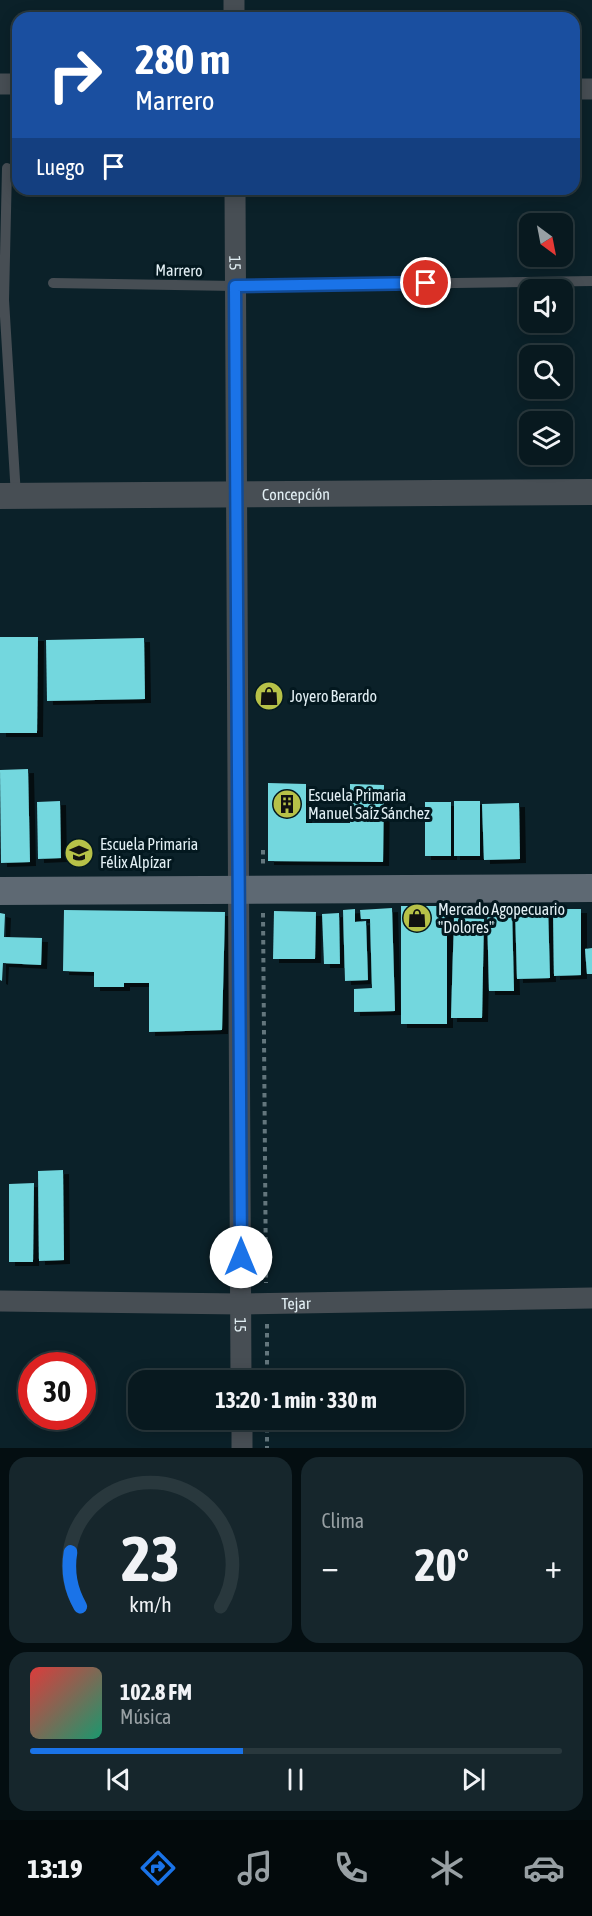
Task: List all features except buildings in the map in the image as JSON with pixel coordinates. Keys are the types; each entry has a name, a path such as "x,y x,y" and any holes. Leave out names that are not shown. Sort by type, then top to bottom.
{"main road":[{"path":"0,891 592,888"}],"street":[{"name":"15","path":"235,195 242,1370"},
{"name":"Concepción","path":"8,496 592,492"},
{"name":"Tejar","path":"0,1300 241,1304 592,1298"},
{"path":"242,1430 242,1448"}],"lane":[{"path":"7,168 4,300 8,496"},
{"name":"Marrero","path":"53,283 235,286 592,281"}],"path":[{"path":"267,1430 267,1448"}],"place":[{"name":"Joyero Berardo","path":"269,696"},
{"name":"Escuela Primaria Manuel Saíz Sánchez","path":"287,804"},
{"name":"Escuela Primaria Félix Alpízar","path":"79,853"},
{"name":"Mercado Agopecuario \"Dolores\"","path":"417,918"}],"route":[{"path":"241,1257 235,286 426,283"}]}
